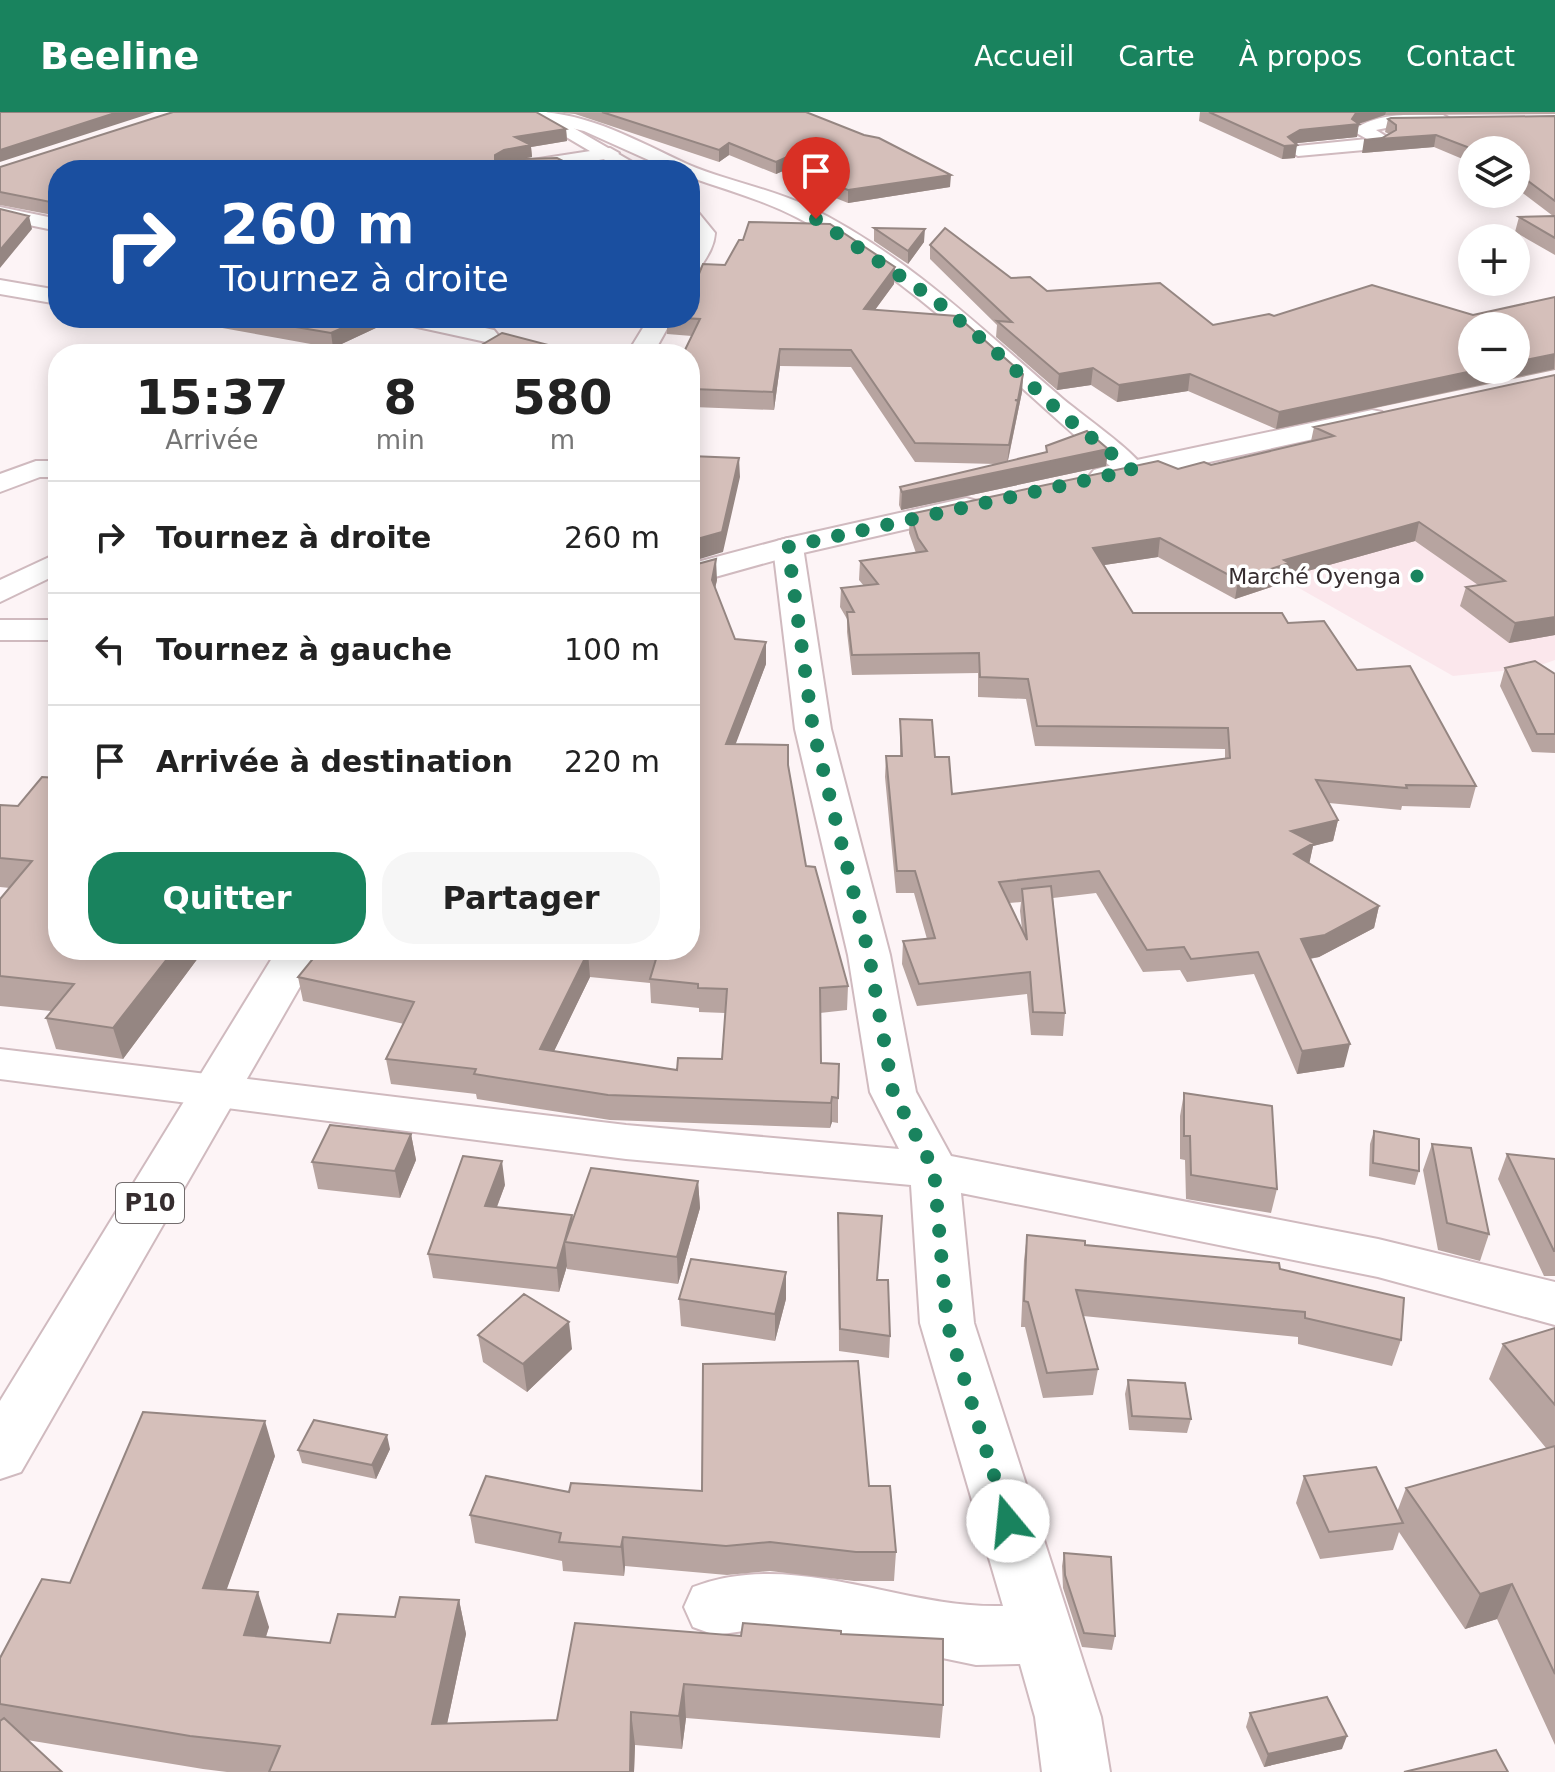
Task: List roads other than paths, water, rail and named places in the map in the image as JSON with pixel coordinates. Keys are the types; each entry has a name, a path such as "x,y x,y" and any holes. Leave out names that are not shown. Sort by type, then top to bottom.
{"main road":[{"path":"536,114 621,160"},
{"path":"700,217 704,233 700,250"},
{"path":"1072,483 1404,411"},
{"path":"700,571 788,547 997,500"},
{"name":"P10","path":"0,1454 293,960"}],"street":[{"path":"536,114 590,127 664,160"},
{"path":"1298,151 1379,143 1383,140 1362,131 1386,123 1460,120"},
{"path":"568,160 610,153"},
{"path":"700,175 816,219 934,299 1063,415 1132,470"},
{"path":"700,209 762,197"},
{"path":"0,213 48,223"},
{"path":"0,287 48,295"},
{"path":"469,344 497,329 489,328"},
{"path":"0,484 36,469 48,469"},
{"path":"788,547 813,729 869,955 893,1092 934,1170 947,1323 1068,1717 1076,1772"},
{"path":"0,593 48,567"},
{"path":"0,630 48,630"},
{"path":"0,1064 626,1142 934,1170 1378,1258 1555,1304"},
{"path":"715,1607 766,1600 846,1610 976,1636 1043,1634"}],"place":[{"name":"Marché Oyenga","path":"1417,576"}]}
